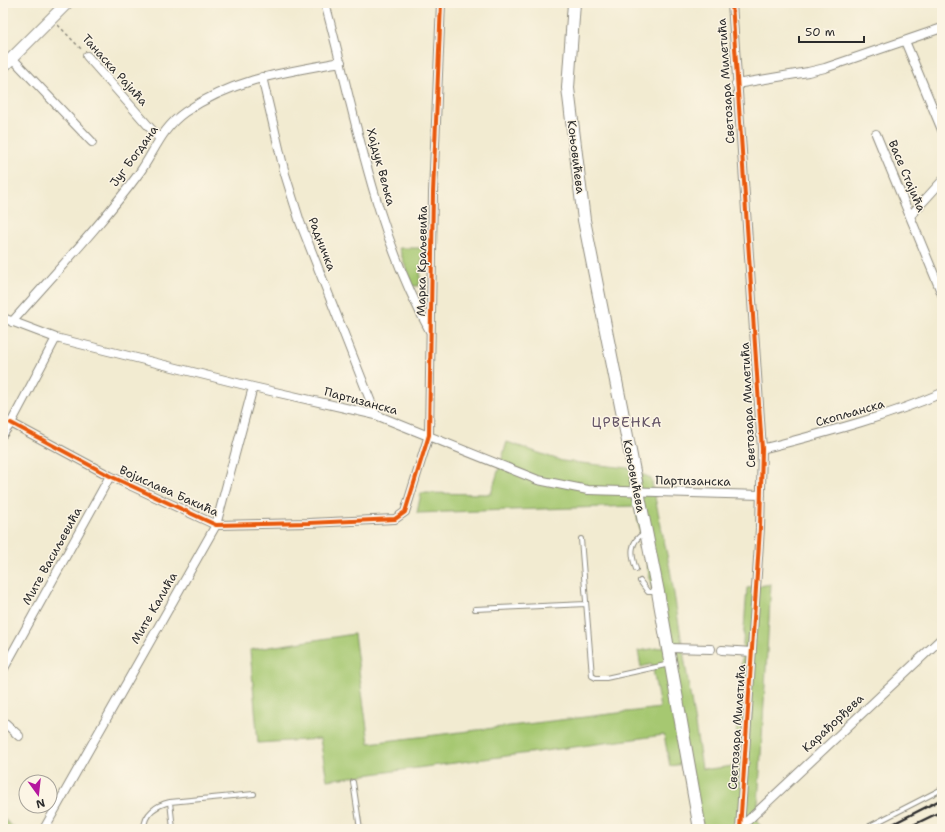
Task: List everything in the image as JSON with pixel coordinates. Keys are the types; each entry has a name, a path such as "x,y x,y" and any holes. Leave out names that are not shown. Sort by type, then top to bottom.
{"main road":[{"name":"Коњовићева","path":"574,3 568,88 581,196 591,261 658,592 700,829"}],"street":[{"path":"3,67 67,3"},
{"name":"Хајдук Вељка","path":"325,3 375,198 416,305 430,332"},
{"name":"Марка Краљевића","path":"402,515 405,512 429,435 430,332 441,3"},
{"name":"Светозара Милетића","path":"732,3 736,84 762,449 760,528 740,828"},
{"path":"736,84 808,72 942,28"},
{"path":"906,41 942,130"},
{"name":"Танаска Рајића","path":"87,56 159,138"},
{"path":"12,58 92,142"},
{"name":"Југ Богдана","path":"12,322 140,171 159,138 183,114 204,100 228,88 262,77 341,62"},
{"name":"Радничка","path":"262,77 285,174 300,222 376,414"},
{"name":"Васе Стајића","path":"876,134 942,294"},
{"path":"910,215 942,181"},
{"name":"Партизанска","path":"3,318 56,338 253,387 376,414 538,480 555,485 588,490 761,495"},
{"path":"3,434 11,423 56,338"},
{"name":"Мите Калића","path":"44,829 216,525 253,387"},
{"name":"Скопљанска","path":"762,449 834,431 888,415 942,393"},
{"name":"Војислава Бакића","path":"11,423 110,476 216,525 395,519 402,515"},
{"name":"Мите Васиљевића","path":"3,670 110,476"},
{"name":"Карађорђева","path":"740,828 942,638"},
{"path":"668,648 711,649"},
{"path":"722,650 752,652"},
{"path":"3,721 19,736"}],"lane":[{"path":"636,569 632,556 633,544 636,539 645,533"},
{"path":"581,538 592,676 596,678 606,678 670,664"},
{"path":"640,581 648,592 658,592"},
{"path":"475,609 586,604"},
{"path":"353,782 360,829"},
{"path":"864,829 942,789"},
{"path":"144,829 148,815 153,809 170,802 254,794"},
{"path":"170,802 172,829"}],"green space":[{"path":"399,248 423,248 419,286 412,286"},
{"path":"507,442 562,461 628,468 651,478 670,569 702,768 709,769 734,766 747,588 771,584 757,822 764,829 696,829 683,764 670,766 664,735 327,780 320,739 258,743 250,650 354,634 369,743 660,708 652,664 641,667 638,651 664,647 635,506 417,513 421,493 491,494"},
{"path":"3,818 15,829 3,829"}],"railway":[{"path":"883,829 942,799"},
{"path":"905,829 942,811"}],"cycle path":[{"path":"11,423 110,476 216,525 395,519 405,512 429,435 433,193 441,3"},
{"path":"732,3 762,449 760,528 740,829"}],"district":[{"name":"ЦРВЕНКА","path":"627,422"}]}
